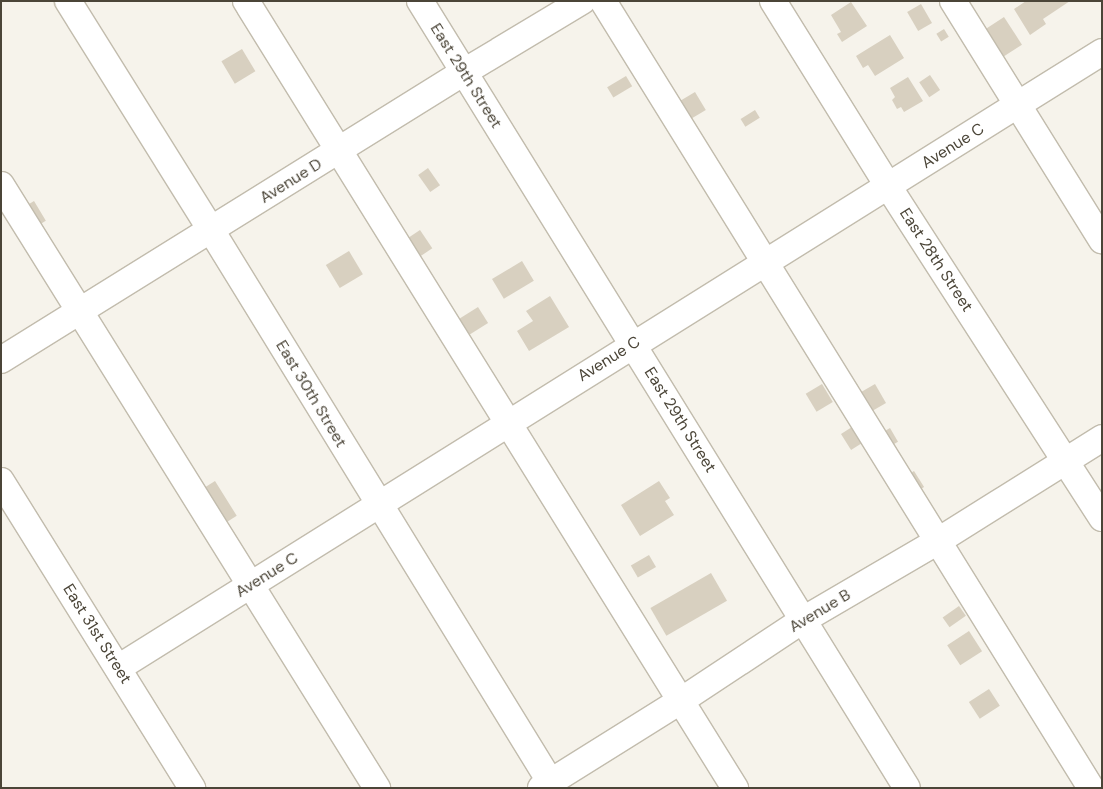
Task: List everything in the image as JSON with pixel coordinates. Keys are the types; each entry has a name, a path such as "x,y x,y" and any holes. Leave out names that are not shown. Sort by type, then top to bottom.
{"street":[{"name":"East 30th Street","path":"68,1 211,230 548,786"},
{"path":"246,1 735,788"},
{"name":"East 29th Street","path":"420,1 907,788"},
{"name":"Avenue D","path":"1,360 464,72 582,1"},
{"path":"603,1 1091,788"},
{"name":"East 28th Street","path":"773,1 888,186 1102,518"},
{"path":"953,1 1102,240"},
{"name":"Avenue C","path":"118,668 510,424 633,344 766,264 888,186 1019,106 1102,52"},
{"path":"1,185 377,788"},
{"name":"Avenue B","path":"548,786 803,620 938,541 1102,438"},
{"name":"East 31st Street","path":"1,481 192,788"}],"building":[{"path":"1026,1 1070,1 1043,19 1046,24 1030,35 1014,9"},
{"path":"851,2 867,26 842,42 837,34 841,32 831,15"},
{"path":"921,4 932,23 918,31 907,12"},
{"path":"1004,17 1022,45 1000,59 982,31"},
{"path":"944,29 949,37 941,41 936,34"},
{"path":"890,35 904,58 875,76 868,65 863,68 856,56"},
{"path":"242,49 255,71 235,84 221,61"},
{"path":"930,75 940,90 929,97 919,82"},
{"path":"626,76 632,86 613,98 607,87"},
{"path":"908,77 923,101 904,112 901,107 897,109 892,100 895,97 890,88"},
{"path":"695,92 706,110 687,121 676,103"},
{"path":"755,110 760,118 745,127 741,119"},
{"path":"428,168 440,185 430,192 418,175"},
{"path":"34,201 46,221 35,227 23,208"},
{"path":"420,230 432,248 417,259 404,241"},
{"path":"349,251 363,274 340,288 326,265"},
{"path":"522,261 534,281 504,299 492,279"},
{"path":"550,296 569,327 529,351 517,331 533,321 526,311"},
{"path":"478,307 488,323 469,335 458,319"},
{"path":"822,384 833,402 817,412 806,394"},
{"path":"875,384 886,403 867,414 856,395"},
{"path":"852,427 862,443 851,450 841,434"},
{"path":"890,428 898,442 888,448 880,434"},
{"path":"914,471 924,487 916,492 906,476"},
{"path":"215,481 237,516 219,527 197,492"},
{"path":"659,481 670,498 665,501 674,515 640,536 621,505"},
{"path":"649,555 656,567 638,578 631,566"},
{"path":"711,573 727,601 666,636 650,608"},
{"path":"959,606 966,616 949,627 943,617"},
{"path":"969,631 982,651 960,665 947,645"},
{"path":"989,689 1000,706 980,719 969,702"}]}
